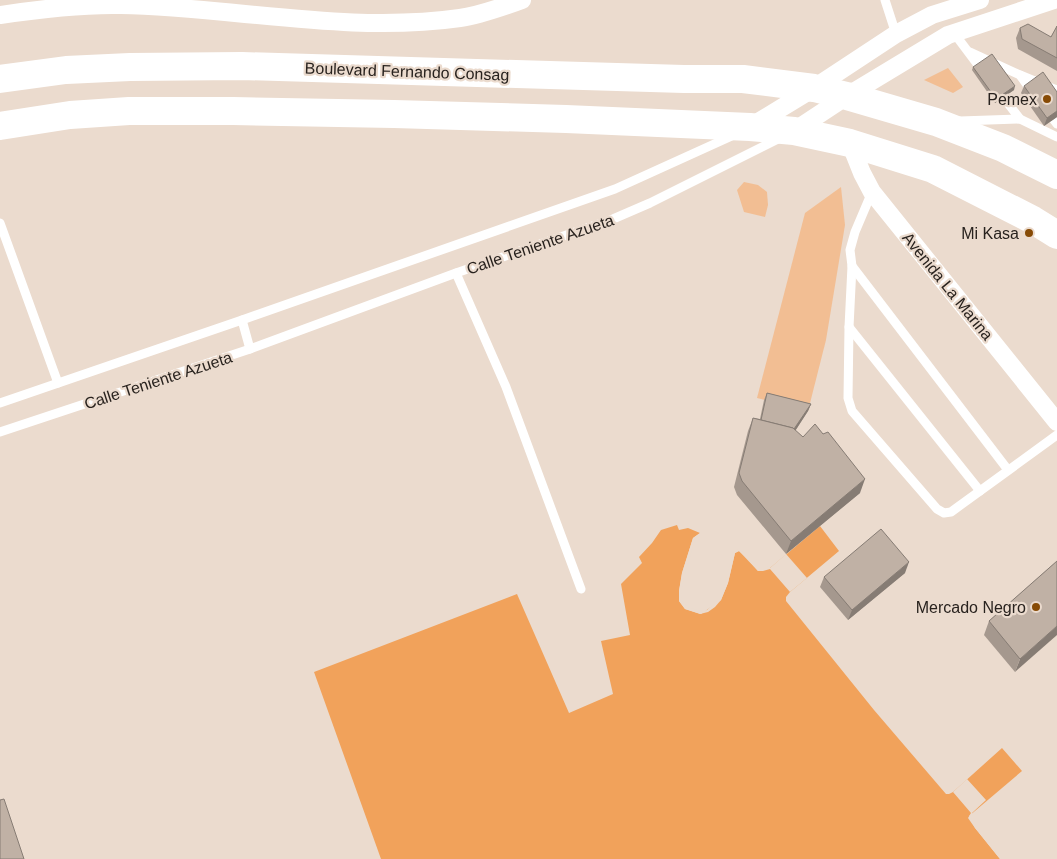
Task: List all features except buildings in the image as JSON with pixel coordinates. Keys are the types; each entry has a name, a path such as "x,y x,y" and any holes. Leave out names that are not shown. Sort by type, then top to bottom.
{"highway":[{"name":"Boulevard Fernando Consag","path":"0,79 66,70 130,66 242,66 684,79 743,79 814,88 936,122 1003,148 1057,175"},
{"path":"0,126 70,115 129,111 233,111 556,119 750,127 794,131 850,143 933,169 1033,220 1057,235"}],"street":[{"path":"0,15 65,7 120,5 362,23 419,22 462,17 501,8 522,0"},
{"name":"Calle Teniente Azueta","path":"750,127 896,34 932,14 980,0"},
{"name":"Calle Teniente Azueta","path":"794,131 847,96 951,34 1054,0"},
{"path":"932,14 951,34"},
{"name":"Avenida La Marina","path":"850,143 872,192 1057,422"}],"lane":[{"path":"885,0 896,34"},
{"path":"951,34 968,51 1020,119 1057,138"},
{"path":"968,51 1057,90"},
{"path":"1020,75 1057,124"},
{"path":"936,122 1020,119"},
{"name":"Calle Teniente Azueta","path":"0,403 614,189 750,127"},
{"name":"Calle Teniente Azueta","path":"0,432 250,349 456,273 613,219 650,203 794,131"},
{"path":"872,192 855,232 850,250 852,266 848,398 852,411 861,423 937,509 944,512 951,512 1057,435"},
{"path":"1,229 58,383"},
{"path":"852,266 1008,470"},
{"path":"456,273 506,387 581,589"},
{"path":"242,320 250,349"},
{"path":"849,327 980,490"}],"shaded area":[{"path":"948,68 963,87 953,93 924,80"},
{"path":"744,182 758,185 767,192 768,205 765,217 744,212 737,190"},
{"path":"841,187 845,225 826,340 808,411 757,398 805,213"},
{"path":"677,525 679,530 688,528 700,533 693,538 682,573 679,601 685,609 701,614 721,600 728,583 735,553 739,551 758,571 770,568 820,526 839,551 790,592 786,597 786,601 874,710 946,794 953,792 1002,748 1022,771 969,816 975,828 1000,859 381,859 314,672 517,594 569,713 613,694 601,641 630,635 621,584 642,563 639,557 661,530"}],"pier":[{"path":"700,533 699,537 695,539 681,591 682,600 687,607 701,611 707,610 719,599 733,552 738,549 763,569 768,566 770,568 786,554 807,578 790,592 770,569 758,571 739,551 735,553 728,583 721,600 715,607 708,612 700,614 685,609 679,601 682,573 693,538"},
{"path":"967,779 986,800 972,813 971,818 1002,859 1000,859 975,828 968,818 971,813 953,792"}],"place":[{"name":"Pemex","path":"1047,99"},
{"name":"Mi Kasa","path":"1029,233"},
{"name":"Mercado Negro","path":"1036,607"}]}
